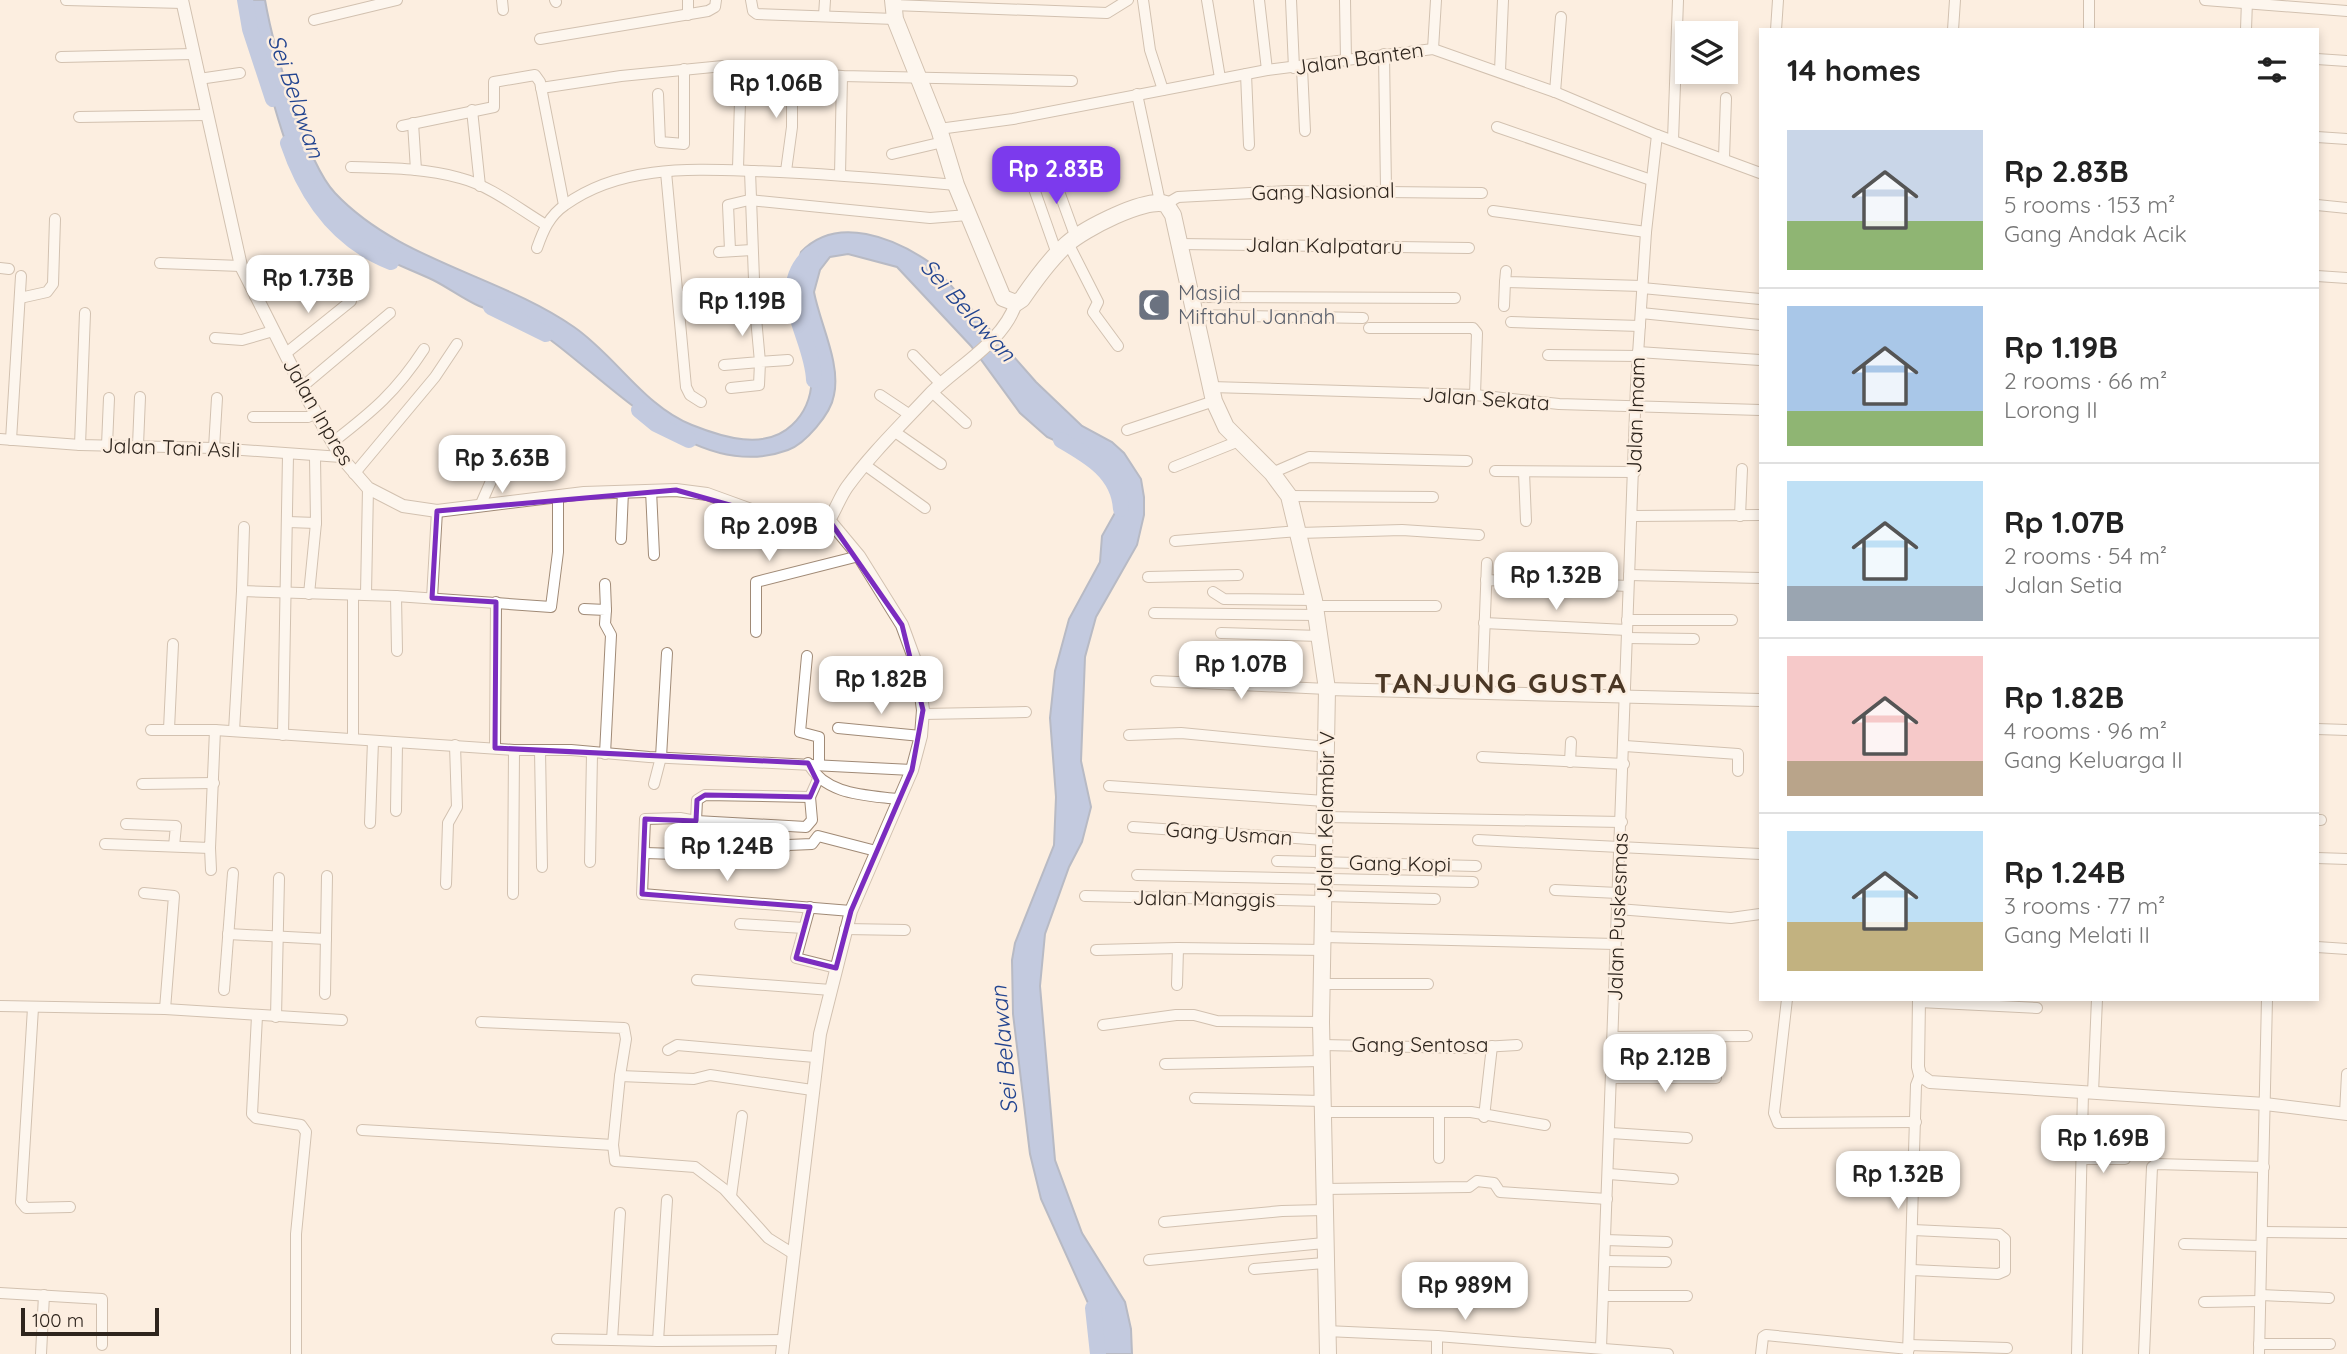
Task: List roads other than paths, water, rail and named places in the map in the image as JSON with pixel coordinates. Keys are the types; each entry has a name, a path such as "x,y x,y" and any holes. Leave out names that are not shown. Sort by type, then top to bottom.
{"main road":[{"path":"894,8 941,135 956,185 1000,294 1008,301 1016,303 1067,245 1137,207 1163,203"},
{"name":"Jalan Kelambir V","path":"1163,203 1172,215 1180,244 1212,394 1226,427 1272,473 1289,496 1316,607 1327,689 1328,747 1321,1022 1328,1354"}],"street":[{"path":"66,0 182,1"},
{"path":"314,20 397,0"},
{"path":"688,0 688,15"},
{"path":"540,39 712,11 716,0"},
{"path":"751,0 753,11 757,14 824,16 894,8 1107,13 1128,0"},
{"path":"824,16 825,0"},
{"path":"1143,0 1150,50 1163,90"},
{"path":"1207,0 1220,78"},
{"path":"1259,0 1267,70"},
{"path":"1291,0 1305,131"},
{"path":"1345,0 1346,61"},
{"path":"1433,49 1436,0"},
{"path":"1500,71 1503,0"},
{"path":"1677,21 1678,0"},
{"path":"1776,28 1778,0"},
{"path":"1953,28 1955,0"},
{"path":"2089,28 2090,0"},
{"path":"2205,0 2247,1 2347,11"},
{"name":"Jalan Inpres","path":"182,1 241,266 341,457 368,488 403,506 437,511 623,491 691,491 762,514 829,520"},
{"path":"2246,28 2247,1"},
{"path":"1556,92 1561,17"},
{"name":"Jalan Banten","path":"892,154 941,135 1137,94 1267,70 1433,49 1556,92 1657,135 1759,173"},
{"path":"61,57 193,54"},
{"path":"1384,54 1386,190"},
{"path":"2319,59 2347,61"},
{"path":"1674,140 1675,64"},
{"path":"541,88 684,69 741,68 842,76 1072,81"},
{"path":"731,388 759,385 760,362 749,200 744,170 741,68"},
{"path":"683,168 684,69"},
{"path":"786,172 792,127 792,71"},
{"path":"199,79 240,73"},
{"path":"1247,74 1249,145"},
{"path":"402,126 494,107 492,85 497,80 535,75 541,88 564,205"},
{"path":"840,175 842,76"},
{"path":"658,94 660,142 684,144"},
{"path":"1137,94 1163,203"},
{"path":"1724,158 1726,99"},
{"path":"472,110 480,186"},
{"path":"79,117 206,115"},
{"path":"414,123 416,170"},
{"path":"1497,127 1651,180"},
{"name":"Jalan Imam","path":"1625,696 1638,354 1646,232 1657,135"},
{"path":"2319,137 2347,139"},
{"path":"1026,166 1098,302 1093,312 1118,346"},
{"path":"351,167 416,170 461,178 480,186 546,225"},
{"path":"537,248 546,225 564,205 603,184 683,168 840,175 956,185"},
{"path":"666,172 686,387 690,395 701,402"},
{"path":"1057,186 1067,245"},
{"name":"Gang Nasional","path":"1163,203 1187,196 1386,190 1482,193"},
{"path":"752,250 725,251 728,205 749,200 930,218 968,215"},
{"path":"2319,205 2347,208"},
{"path":"1493,211 1646,232"},
{"path":"20,298 47,292 53,284 55,219"},
{"name":"Jalan Kalpataru","path":"1180,244 1469,248"},
{"path":"160,262 241,266"},
{"path":"255,296 308,269"},
{"path":"5,440 22,276"},
{"path":"1504,306 1506,276 1759,299"},
{"path":"2319,276 2347,278"},
{"path":"1190,298 1455,298"},
{"path":"285,354 351,301"},
{"path":"782,1354 815,1057 845,929 897,799 912,770 921,736 923,715 916,666 908,639 859,556 829,520 845,489 865,465 936,388 997,335 1008,321 1016,303"},
{"path":"722,310 755,307"},
{"path":"80,445 85,313"},
{"path":"302,387 390,313"},
{"path":"1641,313 1759,325"},
{"path":"1194,315 1474,328 1477,332 1475,395"},
{"path":"1511,322 1640,327"},
{"path":"215,338 242,340 273,331"},
{"path":"354,474 435,377 457,344"},
{"path":"333,442 382,404 402,383 424,349"},
{"path":"1548,355 1638,354 1758,360"},
{"path":"913,355 936,388 966,423"},
{"path":"724,365 788,360"},
{"path":"1127,430 1212,394"},
{"name":"Jalan Sekata","path":"1212,394 1475,395 1559,404 1759,410"},
{"path":"880,395 910,415"},
{"path":"138,445 140,397"},
{"path":"107,445 109,398"},
{"path":"214,448 217,398"},
{"path":"253,417 308,417 316,413"},
{"path":"895,432 941,464"},
{"name":"Jalan Tani Asli","path":"5,440 80,445 214,448 341,457"},
{"path":"1174,467 1239,441"},
{"path":"283,735 283,593 288,522 288,455"},
{"path":"309,594 316,523 315,457"},
{"path":"1272,473 1309,457 1467,461"},
{"path":"865,465 925,508"},
{"path":"1740,516 1742,469"},
{"path":"1495,471 1635,472"},
{"path":"480,506 495,472"},
{"path":"1524,472 1526,521"},
{"path":"366,594 368,488"},
{"path":"651,490 654,555"},
{"path":"621,539 623,491"},
{"path":"1289,496 1433,497"},
{"path":"242,591 366,594 551,607 558,552 558,497"},
{"path":"432,598 437,511"},
{"path":"1633,516 1759,515"},
{"path":"288,522 316,523"},
{"path":"234,731 244,527"},
{"path":"1175,541 1299,532 1402,530 1479,535"},
{"path":"756,632 756,582 859,556"},
{"path":"1482,693 1487,563"},
{"path":"1223,575 1224,599"},
{"path":"1148,578 1238,575"},
{"path":"1486,580 1759,578"},
{"path":"605,584 605,624 611,640 605,754"},
{"path":"1213,592 1224,599 1316,607"},
{"path":"353,595 353,737"},
{"path":"396,596 397,651"},
{"path":"495,748 496,602"},
{"path":"1154,614 1316,607 1436,606"},
{"path":"584,609 606,610"},
{"path":"1627,629 1732,620"},
{"path":"1484,623 1627,629 1694,639"},
{"path":"1221,633 1320,636"},
{"path":"169,729 173,644"},
{"path":"654,785 661,757 667,653"},
{"path":"807,656 800,732 819,737 813,764 818,779 810,797 811,823 806,827 648,817 644,822 642,894 851,911"},
{"path":"1156,681 1327,689 1759,700"},
{"name":"Jalan Puskesmas","path":"1601,1348 1613,1078 1615,944 1622,847 1625,696"},
{"path":"923,715 1026,712"},
{"path":"838,728 921,736"},
{"path":"2319,729 2347,730"},
{"path":"151,730 215,730 353,737 397,743 514,750 912,770"},
{"path":"211,870 215,730"},
{"path":"1129,735 1191,733 1328,747"},
{"path":"370,823 373,741"},
{"path":"1570,762 1571,742"},
{"path":"396,811 397,743"},
{"path":"446,884 447,829 457,807 455,745"},
{"path":"1625,746 1738,754 1738,771"},
{"path":"513,894 514,750"},
{"path":"540,750 542,867"},
{"path":"590,862 592,754"},
{"path":"1482,757 1624,764"},
{"path":"818,779 849,792 897,799"},
{"path":"142,784 214,783"},
{"path":"1109,786 1325,809 1622,822"},
{"path":"696,821 697,800 702,796 810,797"},
{"path":"126,824 176,825 174,846"},
{"name":"Gang Usman","path":"1133,828 1324,840"},
{"path":"645,853 774,857 788,845 812,844 818,836 876,851"},
{"path":"1478,840 1759,854"},
{"path":"105,844 210,848"},
{"path":"2319,858 2347,859"},
{"name":"Gang Kopi","path":"1277,861 1476,866"},
{"path":"224,990 233,873"},
{"path":"1137,875 1324,892 1435,898"},
{"path":"325,994 327,876"},
{"path":"276,1017 279,878"},
{"path":"1324,892 1473,882"},
{"path":"1555,890 1618,893"},
{"name":"Jalan Manggis","path":"1085,896 1324,892"},
{"path":"145,893 174,896 164,1009"},
{"path":"810,907 797,960 836,968"},
{"path":"1618,909 1746,918 1759,914"},
{"path":"740,924 804,928"},
{"path":"845,929 905,930"},
{"path":"228,934 326,939"},
{"path":"1096,950 1323,944 1615,944"},
{"path":"2319,947 2347,949"},
{"path":"1177,985 1178,948"},
{"path":"697,980 831,990"},
{"path":"1322,984 1428,984"},
{"path":"1787,1001 1774,1113 1778,1124 1916,1122"},
{"path":"1909,1349 1916,1085 1920,1075 1919,1001 2037,1008"},
{"path":"2077,1354 2082,1159 2097,1001"},
{"path":"2267,1001 2259,1349 2330,1344"},
{"path":"0,1006 164,1009 342,1020"},
{"path":"33,1008 22,1205 26,1208 70,1207"},
{"path":"1103,1025 1176,1015 1194,1015 1217,1021 1321,1022"},
{"path":"257,1016 252,1114 256,1118 300,1125 306,1132 296,1234 296,1354"},
{"path":"481,1022 624,1027 626,1039 613,1145 615,1161 687,1164 703,1172 732,1196 768,1238 792,1253"},
{"path":"1614,1037 1747,1036"},
{"path":"668,1050 677,1045 815,1057"},
{"name":"Gang Sentosa","path":"1165,1065 1323,1053 1517,1045"},
{"path":"1483,1117 1492,1046"},
{"path":"1920,1075 1930,1082 2265,1104 2346,1114 2347,1074"},
{"path":"620,1076 694,1079 710,1075 812,1090"},
{"path":"1613,1078 1716,1078"},
{"path":"1195,1098 1322,1107 1471,1112 1483,1117 1545,1125"},
{"path":"1439,1112 1439,1158"},
{"path":"732,1196 742,1116"},
{"path":"362,1130 613,1145"},
{"path":"1611,1133 1687,1138"},
{"path":"2082,1159 2125,1159"},
{"path":"2144,1354 2152,1167 2156,1164 2264,1167"},
{"path":"1609,1174 1672,1179"},
{"path":"1324,1189 1469,1187 1479,1181 1494,1183 1500,1192 1607,1199"},
{"path":"658,1341 667,1200"},
{"path":"1164,1222 1282,1211 1324,1210"},
{"path":"612,1340 620,1213"},
{"path":"1912,1270 1998,1274 2005,1271 2005,1239 2002,1236 1913,1230"},
{"path":"2262,1232 2347,1233"},
{"path":"1605,1240 1667,1242"},
{"path":"1149,1260 1324,1243"},
{"path":"2184,1244 2261,1246"},
{"path":"1605,1261 1667,1262"},
{"path":"1254,1269 1324,1262"},
{"path":"0,1293 102,1299 102,1345"},
{"path":"41,1354 44,1295"},
{"path":"1603,1296 1687,1296"},
{"path":"2204,1302 2261,1298 2329,1298"},
{"path":"1326,1331 1437,1336 1668,1354"},
{"path":"1761,1354 1763,1337 1766,1335 1909,1349 2007,1348"},
{"path":"1437,1336 1437,1354"},
{"path":"556,1339 784,1340"}],"water":[{"name":"Sei Belawan","path":"242,0 265,0 275,45 302,130 324,177 335,193 361,216 419,252 545,309 574,327 659,406 675,417 704,430 756,440 781,433 792,425 805,407 811,387 812,366 798,273 801,252 815,241 831,234 849,232 884,239 932,264 1036,382 1082,426 1112,442 1124,453 1141,479 1144,515 1137,545 1096,617 1085,657 1081,761 1091,807 1082,842 1069,867 1045,934 1040,986 1055,1160 1082,1233 1125,1302 1131,1329 1132,1354 1100,1354 1088,1303 1041,1199 1030,1154 1013,1014 1012,960 1015,943 1054,845 1056,797 1050,718 1055,671 1069,619 1100,562 1102,536 1116,511 1117,489 1113,478 1099,461 1047,437 1020,413 971,346 897,267 848,254 830,257 820,270 814,292 835,370 832,403 816,427 795,447 751,457 716,452 681,437 614,392 524,322 479,306 433,280 373,253 346,236 311,196 294,163"}],"waterway":[{"name":"Sei Belawan","path":"245,0 250,29 273,99"},
{"name":"Sei Belawan","path":"288,143 304,181 326,215 355,242 391,262"},
{"name":"Sei Belawan","path":"811,254 799,268 794,283 794,299 814,380"},
{"name":"Sei Belawan","path":"491,307 546,334"},
{"name":"Sei Belawan","path":"639,410 656,424 689,440"},
{"name":"Sei Belawan","path":"1061,440 1092,459 1109,476 1115,485 1121,509"},
{"name":"Sei Belawan","path":"1093,1308 1098,1354"}],"place":[{"name":"Masjid Miftahul Jannah","path":"1154,305"}],"district":[{"name":"TANJUNG GUSTA","path":"1501,683"}]}
